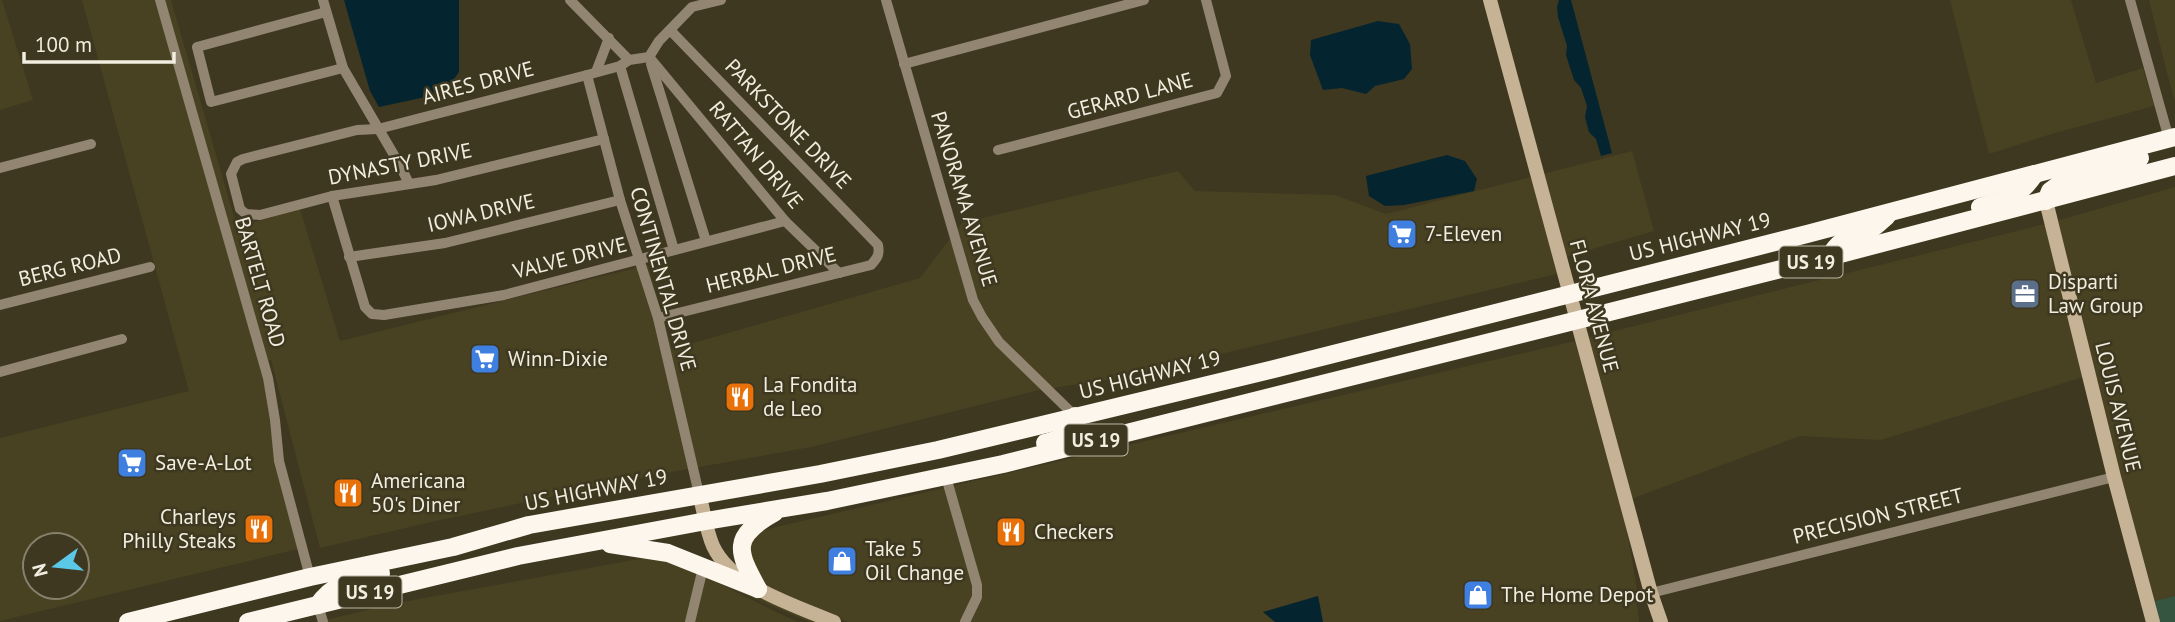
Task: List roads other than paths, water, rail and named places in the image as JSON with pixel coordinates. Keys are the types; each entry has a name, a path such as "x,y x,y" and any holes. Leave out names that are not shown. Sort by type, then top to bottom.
{"highway":[{"name":"US HIGHWAY 19","path":"128,622 310,577 453,548 529,525 883,462 1278,368 2172,138"},
{"path":"2046,201 2050,191 2062,183 2141,158 2172,138"},
{"name":"US 19","path":"248,622 320,613 454,571 593,542 946,477 1829,257 2175,166"},
{"path":"1954,225 1976,208 2014,196 2024,190 2035,174"},
{"path":"1829,257 1836,245 1847,238 1868,232 1892,212"},
{"path":"1119,435 1119,422 1126,416 1187,400 1212,382"},
{"path":"908,485 960,464 1062,438 1071,433 1075,426 1075,416"},
{"path":"758,589 743,561 741,547 744,539 757,524 782,509"},
{"path":"593,542 668,553 758,589"},
{"path":"320,613 332,588 342,583 398,569 453,548"}],"street":[{"name":"BARTELT ROAD","path":"160,0 268,378 279,461 310,577"},
{"path":"323,0 343,68 409,184"},
{"path":"570,0 609,38 625,63 674,250"},
{"path":"706,241 649,57 689,3 721,0"},
{"name":"PANORAMA AVENUE","path":"886,0 967,281 982,317 999,342 1075,416"},
{"path":"904,64 1144,0"},
{"name":"GERARD LANE","path":"998,150 1217,93 1226,76 1206,0"},
{"name":"FLORA AVENUE","path":"1490,0 1576,321 1661,622"},
{"path":"2130,0 2172,138"},
{"path":"326,12 197,47 211,103 343,68"},
{"name":"PARKSTONE DRIVE","path":"670,30 878,245"},
{"path":"592,73 609,38"},
{"name":"AIRES DRIVE","path":"232,174 237,162 243,159 358,130 378,129 649,57"},
{"name":"RATTAN DRIVE","path":"649,57 785,221 839,273"},
{"name":"CONTINENTAL DRIVE","path":"592,73 604,139 657,318 699,494"},
{"name":"DYNASTY DRIVE","path":"232,174 240,209 252,216 332,196 436,180 604,139"},
{"path":"0,168 91,144"},
{"path":"332,196 349,257"},
{"name":"IOWA DRIVE","path":"349,257 445,243 620,200"},
{"name":"LOUIS AVENUE","path":"2046,201 2153,622"},
{"name":"VALVE DRIVE","path":"349,257 365,307 372,314 384,315 504,295 785,221"},
{"name":"HERBAL DRIVE","path":"657,318 871,265 879,256 878,245"},
{"name":"BERG ROAD","path":"0,305 150,267"},
{"path":"0,372 122,339"},
{"path":"946,477 977,584 977,597 965,622"},
{"name":"PRECISION STREET","path":"1651,593 2114,477"},
{"path":"699,494 714,547 730,568 758,589 834,622"},
{"path":"690,622 703,568"}],"water":[{"path":"344,0 459,0 459,72 444,93 379,107 370,91"},
{"path":"1559,0 1571,0 1612,153 1601,156 1596,139 1589,132 1585,117 1587,106 1581,88 1574,80 1566,55 1567,46 1558,17"},
{"path":"1378,21 1399,24 1410,44 1412,69 1404,79 1375,86 1366,94 1342,88 1323,90 1310,55 1311,40"},
{"path":"1447,155 1465,161 1477,179 1474,191 1404,205 1385,206 1369,196 1366,176"},
{"path":"1318,596 1323,622 1275,622 1263,612"}],"place":[{"name":"7-Eleven","path":"1402,234"},
{"name":"Disparti Law Group","path":"2025,294"},
{"name":"Winn-Dixie","path":"485,359"},
{"name":"La Fondita de Leo","path":"740,397"},
{"name":"Save-A-Lot","path":"132,463"},
{"name":"Americana 50's Diner","path":"348,493"},
{"name":"Charleys Philly Steaks","path":"259,529"},
{"name":"Checkers","path":"1011,532"},
{"name":"Take 5 Oil Change","path":"842,561"},
{"name":"The Home Depot","path":"1478,595"}]}
